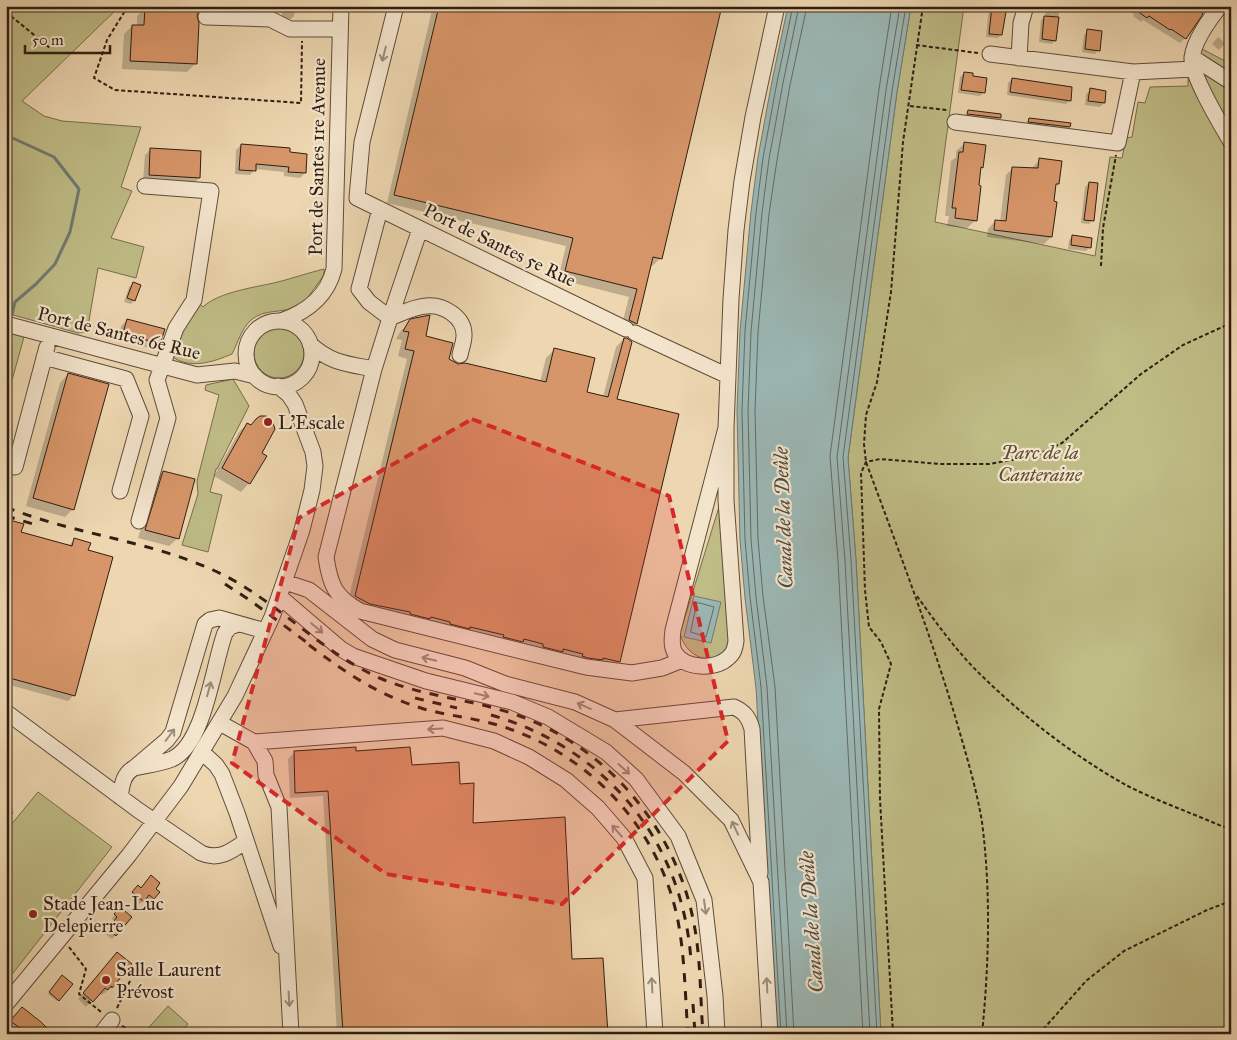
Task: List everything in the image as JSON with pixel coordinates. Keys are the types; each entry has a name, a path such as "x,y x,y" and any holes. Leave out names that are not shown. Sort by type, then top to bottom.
{"street":[{"name":"Port de Santes 1re Avenue","path":"281,321 303,312 315,303 326,288 334,269 341,6"},
{"name":"Port de Santes 5e Rue","path":"396,6 362,142 357,198 630,331 728,376"},
{"path":"1019,58 1021,23 1026,6"},
{"path":"1220,6 1199,38 1193,63 1231,142"},
{"path":"726,428 673,630 673,648 676,655 692,664 721,663 732,654 736,641 726,500 726,428 731,299 742,181 774,7"},
{"path":"206,17 270,19 290,29 340,29"},
{"path":"990,54 1133,72 1193,63 1231,82"},
{"path":"951,116 1118,143 1133,72"},
{"path":"139,521 168,418 157,380 176,328 194,300 211,191 145,186"},
{"path":"380,209 359,289 369,302 390,318"},
{"path":"420,229 374,369 326,557 328,577 336,591 344,601 360,610 586,667 632,672 662,668 682,660"},
{"name":"Port de Santes 1re Avenue","path":"309,341 309,323 315,303"},
{"path":"390,318 413,308 428,305 442,308 452,313 460,321 464,329 460,355"},
{"path":"340,362 323,363 290,384 278,386 266,384 255,376 248,365 246,349 250,337 258,328 269,322 281,321 296,326 323,356 340,362 374,369"},
{"name":"Port de Santes 6e Rue","path":"6,324 197,375 241,372 255,376"},
{"path":"15,467 50,336"},
{"path":"300,416 298,401 304,374 311,357 309,341"},
{"name":"Port de Santes 6e Rue","path":"222,372 233,365 246,349"},
{"path":"44,357 126,379 141,416 120,491"},
{"path":"6,1004 155,822 203,753 238,691 266,631 280,597 309,503 316,466 314,452 300,416 288,395 278,386"},
{"path":"285,582 309,590 372,638 395,650 465,668 504,684 575,702 615,720 684,773 731,820 761,882"},
{"path":"280,597 341,649 353,656 426,681 512,702 548,717 606,752 636,779 678,836 704,900 715,996 717,1034"},
{"path":"120,797 125,777 173,732 205,624 214,618 266,631"},
{"path":"134,768 172,759 186,747 197,729 202,715 225,633 230,627 239,624"},
{"path":"615,720 734,708 741,710 749,718 752,729 770,1034"},
{"path":"6,712 155,822 208,856 222,856 246,841"},
{"path":"220,723 254,742 265,761 266,775 279,807 291,1034"},
{"path":"254,742 443,728 494,741 529,757 566,780 598,808 624,838 645,878 655,1034"},
{"path":"203,753 216,765 222,774 288,964"},
{"path":"102,1034 112,1020"}],"path":[{"path":"128,6 107,40 94,78 115,90 301,103 303,29"},
{"path":"923,6 903,142 891,292 877,382 866,415 864,444 866,462 942,673 968,759 982,822 988,955 982,1034"},
{"path":"6,12 50,48"},
{"path":"916,45 990,54"},
{"path":"909,106 951,116"},
{"path":"1101,266 1103,228 1118,143"},
{"path":"893,1034 880,799 880,709 891,664 881,642 868,627 861,473 866,462 880,458 941,464 989,464 1035,456 1062,443 1141,374 1183,345 1231,323"},
{"path":"915,594 946,636 981,676 1030,718 1078,755 1126,784 1231,829"},
{"path":"6,820 14,810"},
{"path":"1039,1034 1086,981 1124,950 1206,910 1231,901"},
{"path":"61,937 86,969 79,994 112,1020 138,1034"},
{"path":"112,1020 130,981"},
{"path":"6,1025 17,1034"}],"highlighted area":[{"path":"472,419 669,496 728,741 562,904 386,874 232,763 299,518"}],"green space":[{"path":"6,6 120,6 22,101 44,116 62,121 141,127 121,187 132,191 111,238 144,247 136,278 98,268 87,332 78,333 6,313"},
{"name":"Parc de la Canteraine","path":"911,6 964,6 935,222 1095,256 1110,157 1122,158 1126,138 1132,137 1138,102 1145,103 1150,87 1188,86 1188,75 1200,48 1231,64 1231,1034 881,1034 856,560 848,458 897,92"},
{"path":"324,269 321,280 308,297 298,306 286,310 268,312 251,320 242,332 232,354 217,360 194,364 186,363 171,356 173,348 198,302 203,307 218,297"},
{"path":"274,328 284,328 297,335 304,348 304,358 297,371 284,378 274,378 265,374 258,367 254,358 254,348 258,339 265,332"},
{"path":"6,332 24,337 6,402"},
{"path":"233,379 249,406 216,469 210,492 222,495 208,552 182,545 198,494 197,481 219,395 205,390 206,385"},
{"path":"719,507 731,637 727,648 721,655 706,659 690,651 680,633"},
{"name":"Stade Jean-Luc Delepierre","path":"38,792 112,847 6,982 6,831"},
{"path":"168,1006 188,1024 179,1034 143,1034"}],"water":[{"name":"Canal de la Deûle","path":"788,6 911,6 897,92 848,458 856,560 881,1034 776,1034 756,688 740,540 737,411 740,331 751,212 758,157"},
{"path":"694,596 721,602 711,643 684,637"}],"building":[{"path":"145,6 199,9 197,16 199,23 197,64 130,61 132,25 144,25"},
{"path":"439,6 706,6 721,10 662,259 653,257 637,324 629,320 637,289 565,271 573,238 394,195"},
{"path":"992,6 1007,6 1002,35 989,34"},
{"path":"1130,6 1166,6 1173,12 1178,6 1204,6 1201,12 1203,14 1186,39 1149,16 1147,18"},
{"path":"1044,16 1059,17 1056,41 1042,39"},
{"path":"1087,29 1102,31 1100,51 1085,49"},
{"path":"964,72 973,73 973,76 987,78 985,93 961,90"},
{"path":"1012,78 1072,87 1071,101 1010,92"},
{"path":"1090,88 1106,91 1105,103 1088,101"},
{"path":"968,110 1001,114 1001,118 967,114"},
{"path":"1029,118 1071,123 1070,127 1028,122"},
{"path":"964,142 986,145 983,168 981,167 977,221 955,218 956,208 952,208 959,152 963,152"},
{"path":"241,144 290,148 290,152 307,154 306,173 288,172 289,167 256,164 256,171 239,170"},
{"path":"150,148 201,151 200,178 149,175"},
{"path":"1039,158 1062,161 1059,184 1056,184 1054,201 1057,202 1052,237 994,230 995,220 1006,221 1012,167 1038,168"},
{"path":"1089,182 1098,183 1094,221 1084,220"},
{"path":"1072,235 1092,238 1091,248 1071,245"},
{"path":"133,282 141,285 135,301 127,298"},
{"path":"430,315 426,336 453,343 449,359 458,364 465,363 546,382 554,348 595,358 587,392 608,397 624,338 627,338 632,342 617,399 679,414 620,662 603,658 603,660 588,658 582,656 583,654 543,647 543,644 524,639 523,642 503,637 504,635 470,627 470,629 431,617 430,619 410,614 410,612 370,604 355,596 414,351 405,349 409,332 403,331 410,319"},
{"path":"127,319 165,329 160,344 123,333"},
{"path":"68,373 109,384 74,510 33,498"},
{"path":"260,416 266,416 272,420 275,429 262,453 267,456 250,484 222,468 247,423 251,425"},
{"path":"163,471 195,479 179,539 145,530"},
{"path":"6,519 24,524 21,532 72,546 74,538 91,543 88,550 113,557 75,696 6,677"},
{"path":"356,747 356,751 410,747 412,765 459,762 460,784 474,783 473,823 565,817 572,959 603,958 608,1034 343,1034 328,791 295,793 294,751"},
{"path":"151,875 160,883 156,889 160,892 154,899 149,895 144,902 132,892 138,885 141,888"},
{"path":"120,907 132,917 116,936 108,929 117,917 114,914"},
{"name":"Salle Laurent Prévost","path":"117,952 132,964 112,988 111,986 108,990 105,988 93,1002 83,993"},
{"path":"62,975 73,984 59,1001 49,992"},
{"path":"22,1007 53,1034 29,1034 10,1021"}],"waterway":[{"path":"6,135 54,157 79,189 70,232 55,264 15,302 12,315"}],"railway":[{"path":"6,507 57,524 162,551 213,570 235,581 277,609 317,640 359,668 382,679 413,690 511,713 544,727 576,745 604,767 629,792 651,820 669,851 683,884 696,933 703,1034"},
{"path":"6,516 33,524"},
{"path":"225,584 313,647"},
{"path":"309,645 350,674 392,697 424,709 501,726 533,739 564,755 591,776 616,800 638,826 655,856 669,887 680,935 688,1034"},
{"path":"415,698 457,708"},
{"path":"491,715 532,730 570,750 603,776 631,805 655,839 673,877 685,917 691,961"},
{"path":"693,1004 695,1034"}],"place":[{"name":"L'Escale","path":"268,422"},
{"name":"Stade Jean-Luc Delepierre","path":"33,914"},
{"name":"Salle Laurent Prévost","path":"106,980"}]}
